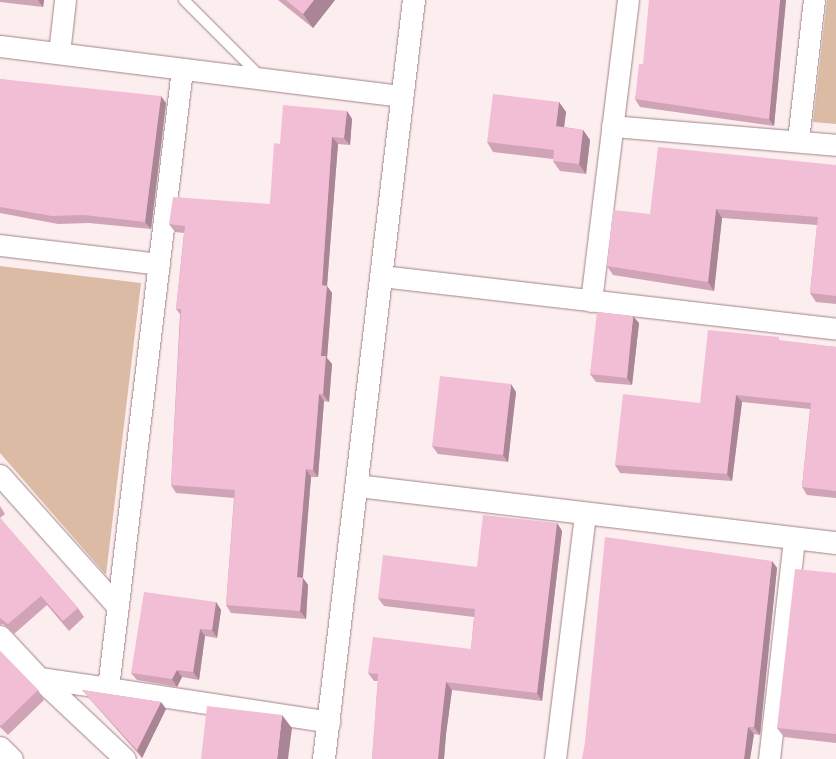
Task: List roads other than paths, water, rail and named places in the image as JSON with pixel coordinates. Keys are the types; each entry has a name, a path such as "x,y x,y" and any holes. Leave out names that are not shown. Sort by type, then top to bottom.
{"street":[{"path":"59,53 65,0"},
{"path":"324,759 414,0"},
{"path":"591,301 628,0"},
{"path":"798,140 814,0"},
{"path":"0,46 402,96"},
{"path":"108,688 182,68"},
{"path":"612,126 798,140 836,145"},
{"path":"0,245 159,264"},
{"path":"381,276 836,328"},
{"path":"0,475 118,607"},
{"path":"357,486 836,543"},
{"path":"555,759 585,513"},
{"path":"769,759 794,538"},
{"path":"0,636 39,678 125,759"},
{"path":"39,678 329,722"},
{"path":"0,747 12,759"}],"lane":[{"path":"184,0 261,78"}]}
